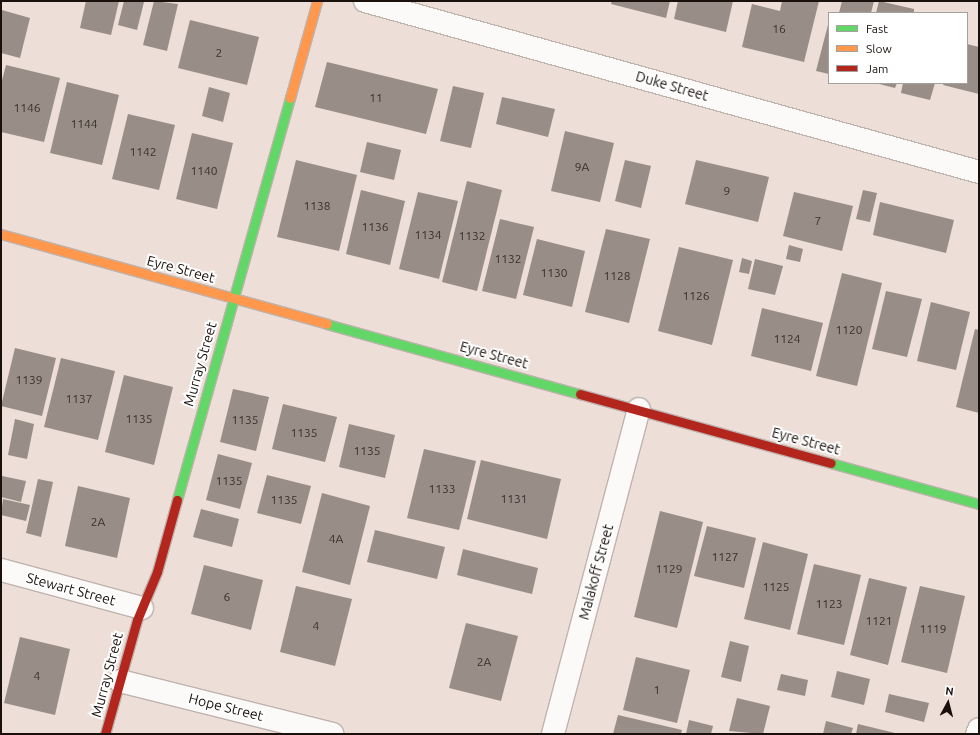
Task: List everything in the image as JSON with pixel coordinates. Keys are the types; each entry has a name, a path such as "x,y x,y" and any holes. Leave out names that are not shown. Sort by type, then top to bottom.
{"main road":[{"name":"Murray Street","path":"105,734 142,608 157,572 317,1"},
{"name":"Eyre Street","path":"1,234 979,504"}],"street":[{"name":"Duke Street","path":"365,1 979,172"},
{"name":"Malakoff Street","path":"553,734 639,409"},
{"name":"Stewart Street","path":"1,570 142,608"},
{"name":"Hope Street","path":"120,681 333,734"},
{"path":"978,734 979,728"}],"building":[{"path":"86,1 119,1 111,35 80,28"},
{"path":"124,1 144,2 137,30 118,25"},
{"path":"154,1 178,4 167,51 143,45"},
{"path":"612,1 670,1 666,18 611,4"},
{"path":"678,1 733,1 726,32 674,19"},
{"path":"782,1 819,1 804,62 742,47 752,4 780,11"},
{"path":"842,1 874,1 871,12 839,12"},
{"path":"879,1 914,9 914,12 876,12"},
{"path":"2,10 30,18 20,58 1,53"},
{"path":"190,20 259,37 247,85 178,68"},
{"path":"828,25 828,74 816,71"},
{"path":"968,44 979,47 979,94 943,85 968,84"},
{"path":"327,62 438,89 426,134 315,107"},
{"path":"6,65 60,78 44,142 1,132 1,84"},
{"path":"67,82 119,95 102,165 50,153"},
{"path":"879,84 897,84 895,88"},
{"path":"903,84 935,84 930,100 901,93"},
{"path":"453,86 484,93 471,148 440,141"},
{"path":"209,87 230,93 223,122 202,116"},
{"path":"502,97 555,109 548,137 496,124"},
{"path":"128,114 175,125 159,190 112,179"},
{"path":"565,131 614,143 600,202 551,191"},
{"path":"192,133 233,143 217,209 176,199"},
{"path":"367,142 401,150 394,180 360,172"},
{"path":"296,160 357,175 339,251 277,237"},
{"path":"625,160 651,166 641,208 615,201"},
{"path":"696,160 769,177 758,222 685,204"},
{"path":"467,181 502,190 477,291 442,282"},
{"path":"361,190 405,201 390,265 346,254"},
{"path":"863,190 877,193 870,222 856,219"},
{"path":"418,192 458,201 439,279 399,269"},
{"path":"794,192 853,206 842,251 783,236"},
{"path":"880,202 954,220 946,253 873,235"},
{"path":"500,219 534,227 516,299 482,291"},
{"path":"606,229 650,239 629,323 585,312"},
{"path":"537,239 585,251 572,307 523,295"},
{"path":"789,245 803,249 800,262 786,259"},
{"path":"679,247 733,260 712,345 658,331"},
{"path":"742,258 752,261 749,274 739,272"},
{"path":"755,259 783,266 775,295 748,289"},
{"path":"842,273 882,283 857,386 816,376"},
{"path":"886,291 922,299 907,357 872,349"},
{"path":"931,302 970,312 956,370 917,361"},
{"path":"762,308 823,323 811,371 751,356"},
{"path":"975,329 979,330 979,413 956,407"},
{"path":"15,348 56,358 42,416 1,406"},
{"path":"61,358 115,371 98,440 44,427"},
{"path":"124,375 173,387 154,465 105,452"},
{"path":"233,389 269,397 256,451 220,442"},
{"path":"283,404 337,417 325,462 272,449"},
{"path":"15,419 34,424 27,459 8,455"},
{"path":"349,424 395,435 385,478 339,467"},
{"path":"424,449 476,461 459,530 407,518"},
{"path":"218,454 252,463 240,509 206,500"},
{"path":"481,460 561,479 547,539 467,519"},
{"path":"267,475 311,486 301,524 257,513"},
{"path":"2,476 26,481 21,502 1,497"},
{"path":"38,479 53,482 41,537 26,533"},
{"path":"78,486 130,498 117,558 65,546"},
{"path":"322,493 370,506 350,585 302,572"},
{"path":"3,499 30,505 26,521 1,515"},
{"path":"201,509 239,519 232,547 193,537"},
{"path":"660,511 703,522 677,628 634,617"},
{"path":"707,526 756,538 744,588 694,576"},
{"path":"375,530 445,547 437,579 367,562"},
{"path":"763,542 808,554 790,630 744,619"},
{"path":"463,549 538,568 532,594 457,575"},
{"path":"814,564 861,575 844,645 797,634"},
{"path":"204,565 263,580 251,630 191,614"},
{"path":"869,578 907,587 888,665 850,655"},
{"path":"296,586 352,599 335,666 280,652"},
{"path":"920,586 965,596 947,673 901,662"},
{"path":"466,623 518,636 501,701 449,688"},
{"path":"20,637 70,649 55,715 4,703"},
{"path":"730,641 749,646 741,682 721,677"},
{"path":"636,657 690,670 677,723 623,710"},
{"path":"837,671 870,679 864,705 831,697"},
{"path":"781,674 808,680 805,696 777,690"},
{"path":"889,694 929,703 924,722 885,712"},
{"path":"737,698 770,706 763,734 729,731"},
{"path":"618,715 682,730 681,734 613,734"},
{"path":"689,720 713,726 711,734 686,734"},
{"path":"826,721 853,728 851,734 823,734"},
{"path":"858,724 895,733 895,734 856,734"}],"traffic: fast":[{"path":"177,500 290,98"},
{"path":"327,324 580,394"},
{"path":"831,463 979,504"}],"traffic: slow":[{"path":"290,98 317,1"},
{"path":"1,234 327,324"}],"traffic: jam":[{"path":"580,394 831,463"},
{"path":"105,734 137,620 157,572 177,500"}]}
